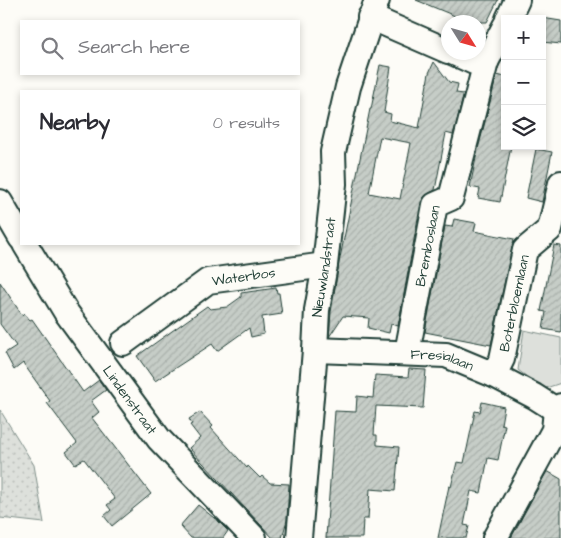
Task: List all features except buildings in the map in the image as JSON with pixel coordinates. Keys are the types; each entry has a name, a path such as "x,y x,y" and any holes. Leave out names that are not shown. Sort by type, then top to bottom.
{"street":[{"path":"510,15 517,0"},
{"path":"373,9 441,47"},
{"name":"Nieuwlandstraat","path":"299,538 317,310 334,184 333,152 348,87 373,9"},
{"path":"469,60 486,62 501,34"},
{"name":"Bremboslaan","path":"407,353 435,205 451,198 486,62"},
{"name":"Boterbloemlaan","path":"494,375 502,359 526,250 550,229 561,183"},
{"path":"0,202 20,236"},
{"name":"Lindenstraat","path":"26,245 66,312 159,439 254,538"},
{"name":"Waterbos","path":"122,343 208,281 324,265"},
{"name":"Fresialaan","path":"315,350 446,355 494,375 559,408 554,430 495,538"}],"shaded area":[{"path":"524,330 561,338 561,383 543,389 518,370"},
{"path":"0,410 34,465 44,523 0,518"}]}
